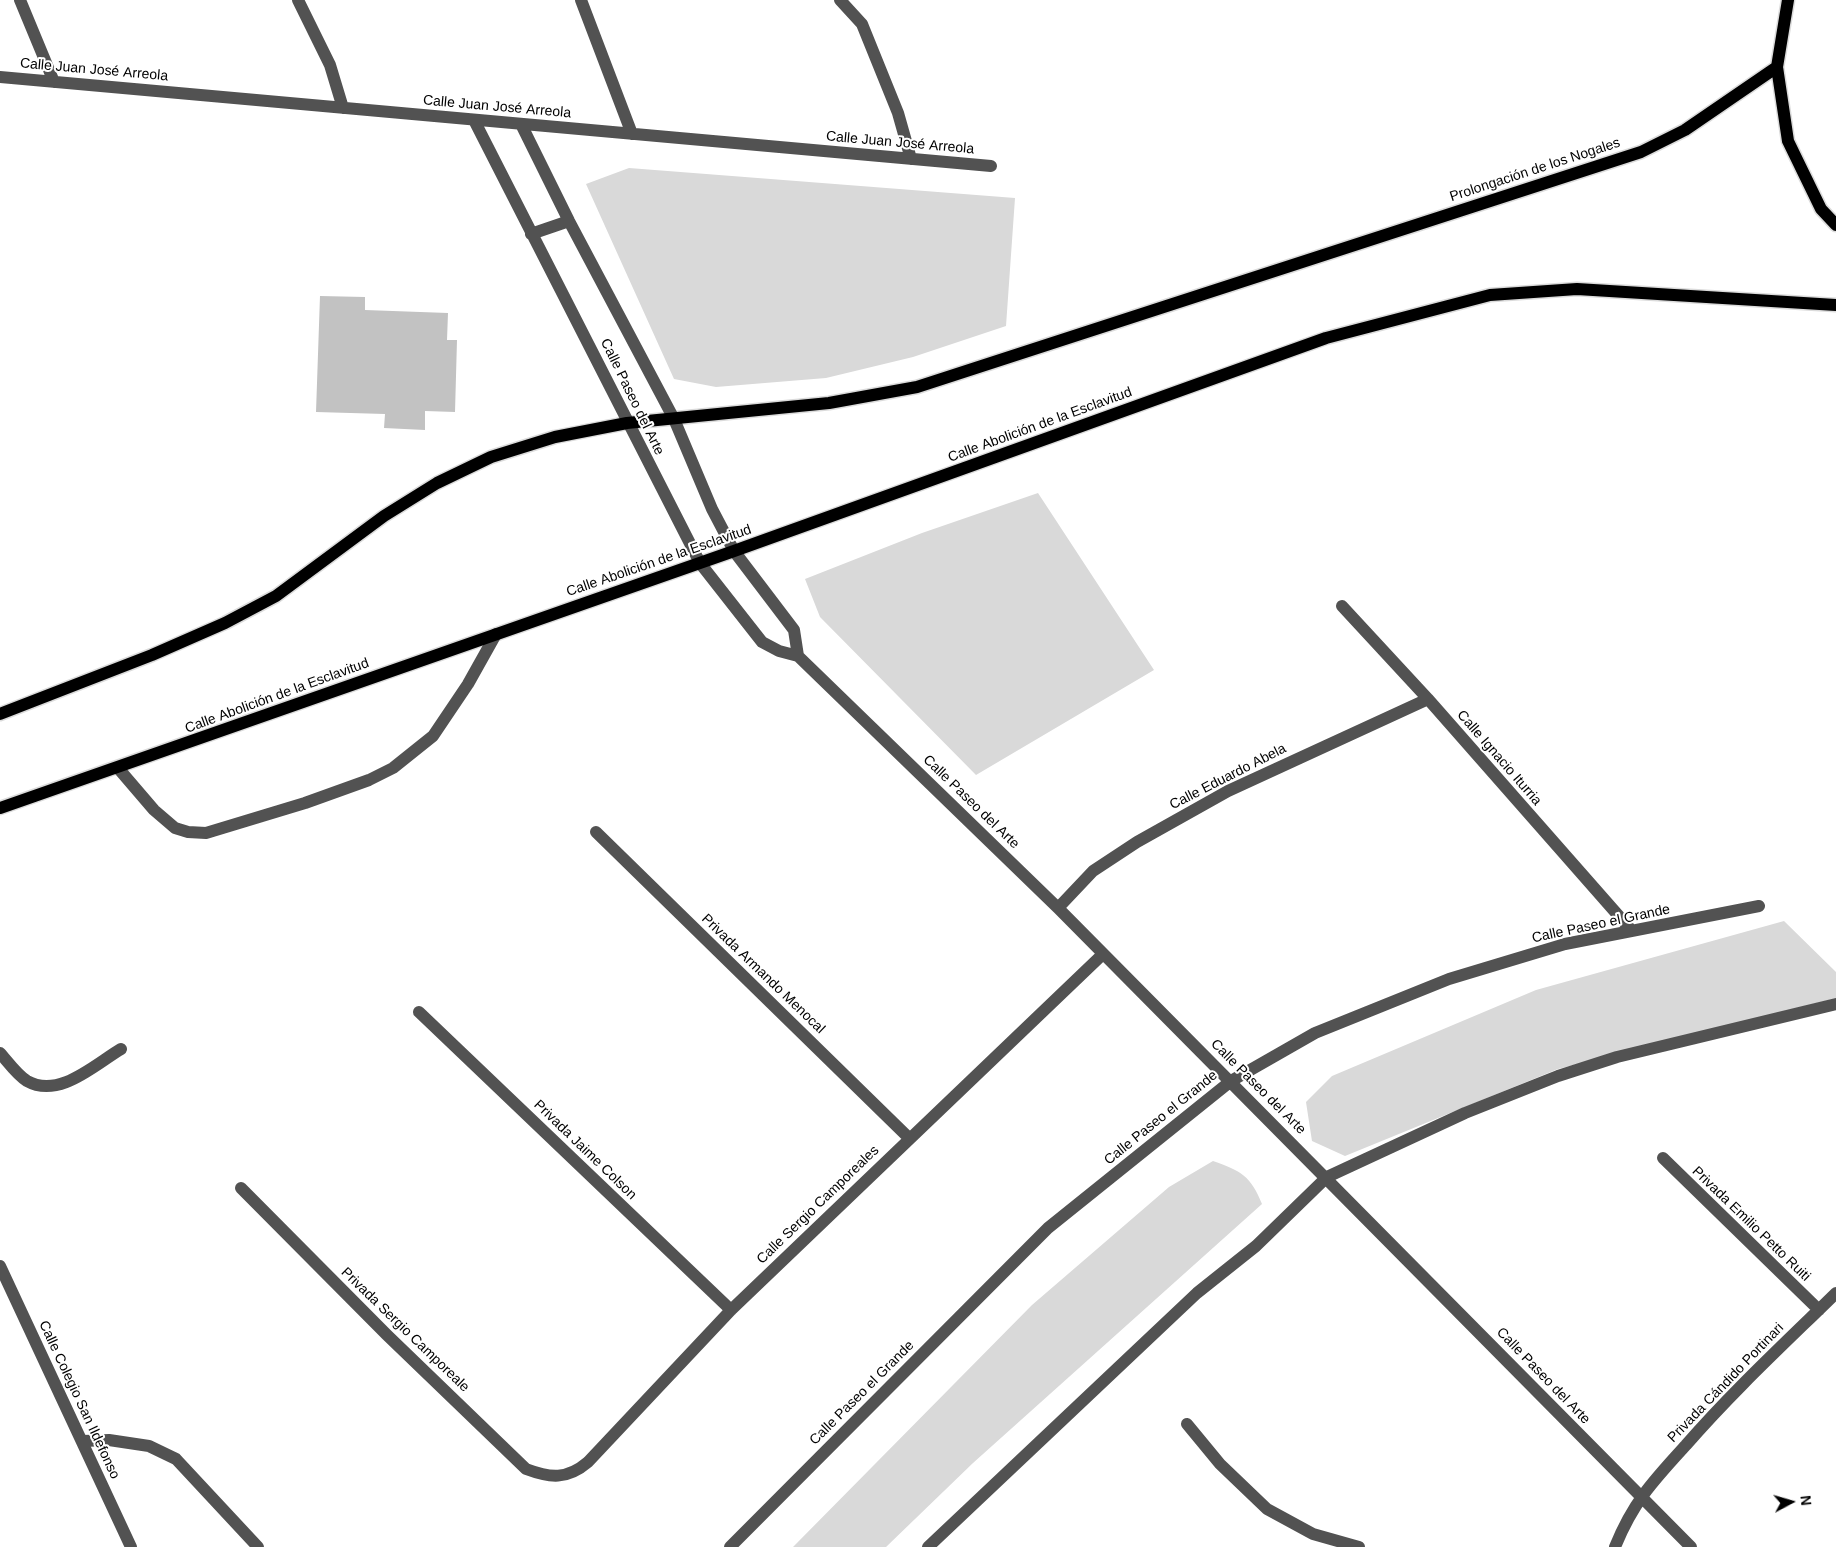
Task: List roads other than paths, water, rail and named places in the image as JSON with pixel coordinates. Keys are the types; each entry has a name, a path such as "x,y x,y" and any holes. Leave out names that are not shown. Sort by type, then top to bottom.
{"main road":[{"path":"1788,0 1778,67 1788,141 1820,209 1836,225"},
{"name":"Prolongación de los Nogales","path":"674,419 829,403 917,387 1641,152 1685,130 1778,67"},
{"name":"Calle Abolición de la Esclavitud","path":"0,808 734,551 1326,338 1490,295 1577,289 1836,306"},
{"path":"0,714 152,655 225,623 276,596 384,516 437,482 491,457 555,437 627,423 674,419"}],"street":[{"path":"20,0 54,82"},
{"path":"298,0 330,65 343,108"},
{"path":"581,0 632,134"},
{"path":"840,0 862,24 898,113 911,159"},
{"name":"Calle Juan José Arreola","path":"0,77 991,166"},
{"name":"Calle Paseo del Arte","path":"474,120 531,234 592,347 627,423 700,563 762,642 779,651 798,656 1058,908 1327,1177 1690,1547"},
{"name":"Calle Paseo del Arte","path":"521,124 569,220 674,419 712,508 734,551 794,630 798,656"},
{"path":"531,234 569,220"},
{"name":"Calle Ignacio Iturria","path":"1342,606 1428,699 1632,931"},
{"path":"118,768 154,810 175,828 188,832 206,832 305,803 360,784 393,768 433,736 468,684 496,634"},
{"name":"Calle Eduardo Abela","path":"1058,908 1093,871 1137,842 1228,791 1428,699"},
{"name":"Privada Armando Menocal","path":"596,832 909,1138"},
{"name":"Calle Paseo el Grande","path":"730,1547 1048,1228 1231,1081 1315,1033 1449,979 1565,944 1759,906"},
{"name":"Calle Sergio Camporeales","path":"557,1477 578,1471 588,1462 731,1310 909,1138 1104,954"},
{"path":"928,1547 1197,1293 1256,1246 1327,1177 1465,1113 1558,1076 1617,1057 1836,1004"},
{"name":"Privada Jaime Colson","path":"418,1012 731,1310"},
{"path":"0,1053 26,1080 44,1088 65,1083 121,1049"},
{"name":"Privada Emilio Petto Ruiti","path":"1663,1158 1819,1310"},
{"name":"Privada Sergio Camporeale","path":"241,1188 387,1335 526,1469 544,1476 557,1477"},
{"name":"Calle Colegio San Ildefonso","path":"0,1266 130,1547"},
{"name":"Privada Cándido Portinari","path":"1616,1547 1624,1524 1640,1496 1714,1413 1836,1294"},
{"path":"1187,1424 1220,1464 1267,1510 1313,1534 1359,1547"},
{"path":"83,1442 109,1440 149,1446 176,1459 258,1547"}]}
